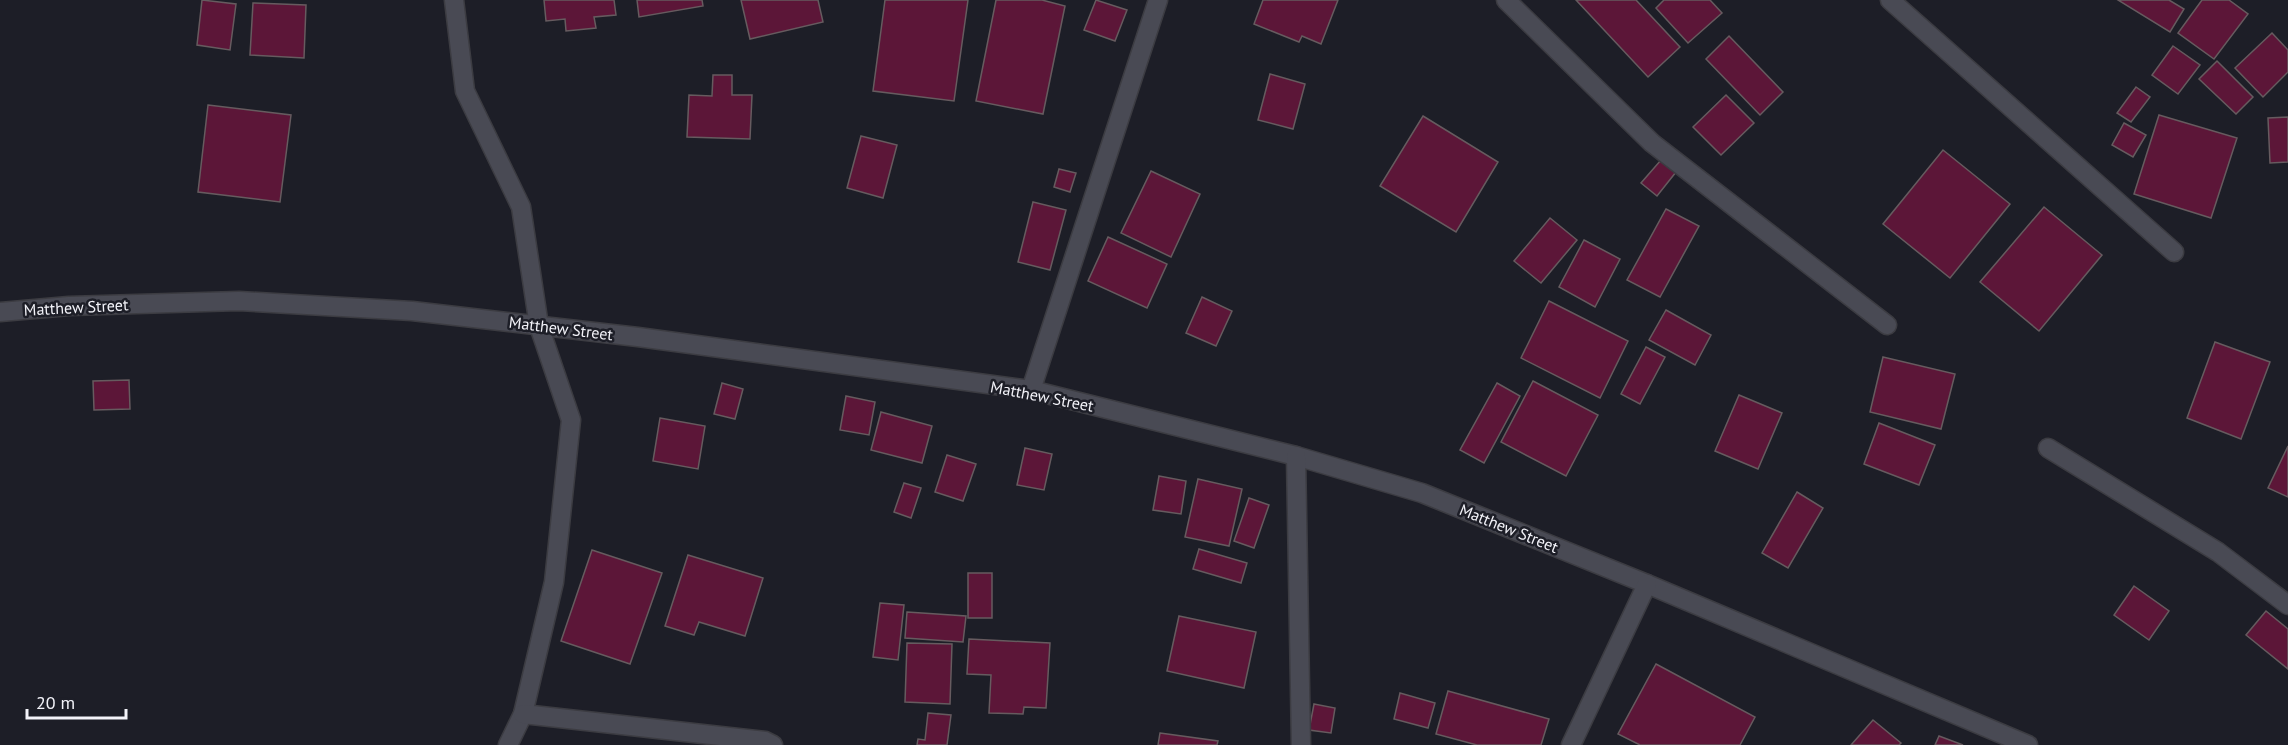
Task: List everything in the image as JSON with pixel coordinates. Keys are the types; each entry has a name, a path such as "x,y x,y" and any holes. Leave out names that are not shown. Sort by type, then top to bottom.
{"street":[{"path":"454,0 465,91 521,207 539,326 571,420 554,582 522,714 508,745"},
{"path":"1506,0 1652,143 1887,325"},
{"path":"1890,0 2174,252"},
{"path":"1031,390 1151,1"},
{"name":"Matthew Street","path":"0,312 69,306 238,301 412,311 1031,390 1296,456 1422,494 1647,584 2028,745"},
{"path":"2049,448 2218,552 2288,605"},
{"path":"1296,456 1301,745"},
{"path":"1571,745 1647,584"},
{"path":"522,714 765,741 773,745"}],"building":[{"path":"202,0 236,4 230,50 197,45"},
{"path":"544,0 614,0 616,15 594,17 596,28 566,31 565,19 546,21"},
{"path":"637,0 702,0 703,6 639,17"},
{"path":"741,0 818,0 823,22 750,39"},
{"path":"885,0 968,0 954,101 873,91"},
{"path":"996,0 1042,0 1065,6 1043,114 976,101"},
{"path":"1096,0 1127,10 1115,41 1084,30"},
{"path":"1263,0 1338,0 1321,44 1302,36 1299,42 1254,24"},
{"path":"1576,0 1636,0 1680,47 1648,77"},
{"path":"1664,0 1710,0 1722,13 1688,43 1656,8"},
{"path":"2118,0 2169,0 2184,9 2170,32"},
{"path":"2202,0 2229,0 2248,14 2214,59 2178,33"},
{"path":"253,3 306,5 304,58 250,55"},
{"path":"2272,33 2288,50 2288,72 2263,97 2235,68"},
{"path":"1729,36 1783,92 1760,115 1706,59"},
{"path":"2173,46 2200,65 2178,94 2152,75"},
{"path":"2217,61 2253,97 2236,114 2199,79"},
{"path":"1270,74 1305,84 1293,129 1258,120"},
{"path":"713,75 732,75 732,95 752,95 750,139 687,137 689,95 712,96"},
{"path":"2136,87 2150,97 2131,122 2117,113"},
{"path":"1726,95 1754,123 1721,155 1693,127"},
{"path":"208,105 291,115 280,202 198,192"},
{"path":"2159,115 2237,138 2211,218 2134,194"},
{"path":"1423,116 1498,162 1456,232 1380,186"},
{"path":"2288,117 2288,162 2270,163 2268,118"},
{"path":"2124,123 2146,135 2133,157 2112,145"},
{"path":"861,136 897,145 883,198 847,188"},
{"path":"1943,150 2010,204 1950,278 1883,224"},
{"path":"1661,160 1676,172 1657,196 1641,183"},
{"path":"1059,169 1076,173 1070,192 1054,187"},
{"path":"1151,171 1200,194 1171,257 1121,233"},
{"path":"1033,202 1066,210 1050,270 1018,262"},
{"path":"2044,207 2102,255 2039,331 1980,282"},
{"path":"1666,209 1699,226 1660,297 1627,280"},
{"path":"1550,218 1577,240 1541,283 1514,261"},
{"path":"1108,237 1167,264 1147,308 1088,281"},
{"path":"1584,240 1620,259 1595,307 1559,287"},
{"path":"1202,297 1232,311 1216,346 1186,333"},
{"path":"1549,301 1628,341 1600,398 1521,358"},
{"path":"1666,310 1711,335 1695,365 1649,340"},
{"path":"2215,342 2270,362 2241,439 2187,418"},
{"path":"1646,347 1665,357 1640,404 1621,394"},
{"path":"1883,357 1955,374 1941,429 1870,412"},
{"path":"129,380 130,409 94,410 93,381"},
{"path":"1533,381 1598,415 1566,476 1501,442"},
{"path":"722,383 743,389 735,419 714,414"},
{"path":"1497,383 1520,396 1484,463 1460,450"},
{"path":"1739,395 1782,413 1758,469 1715,451"},
{"path":"846,396 875,402 869,435 840,430"},
{"path":"881,412 932,426 922,463 871,450"},
{"path":"660,418 705,426 698,469 653,461"},
{"path":"1879,423 1935,445 1919,485 1864,464"},
{"path":"2288,446 2288,497 2268,488"},
{"path":"1025,448 1052,454 1044,490 1017,485"},
{"path":"947,455 976,464 963,501 935,492"},
{"path":"1159,476 1186,481 1181,514 1153,510"},
{"path":"1198,479 1242,489 1229,546 1185,537"},
{"path":"904,483 921,488 911,518 894,512"},
{"path":"1797,492 1823,508 1788,568 1762,553"},
{"path":"1249,498 1269,505 1254,548 1234,541"},
{"path":"1199,549 1247,563 1241,583 1193,569"},
{"path":"592,550 662,573 630,664 561,641"},
{"path":"688,555 763,578 745,636 699,622 694,635 665,626"},
{"path":"968,573 992,573 992,618 968,618"},
{"path":"2134,586 2169,611 2149,640 2114,615"},
{"path":"880,603 904,605 898,660 873,657"},
{"path":"2266,611 2288,629 2288,669 2246,635"},
{"path":"907,612 966,616 963,642 905,638"},
{"path":"1179,616 1256,632 1244,688 1167,671"},
{"path":"969,639 1050,643 1046,708 1024,707 1023,714 989,713 991,675 967,674"},
{"path":"907,643 952,644 950,704 905,702"},
{"path":"1656,664 1755,717 1740,745 1640,745 1618,734"},
{"path":"1448,691 1549,719 1541,745 1477,745 1436,734"},
{"path":"1400,693 1435,703 1428,728 1394,719"},
{"path":"1314,704 1335,708 1331,733 1309,730"},
{"path":"928,713 951,715 947,745 917,745 918,739 925,740"},
{"path":"1873,720 1901,743 1899,745 1851,745"},
{"path":"1160,733 1218,741 1217,745 1158,745"},
{"path":"1939,736 1963,745 1935,745"}]}
